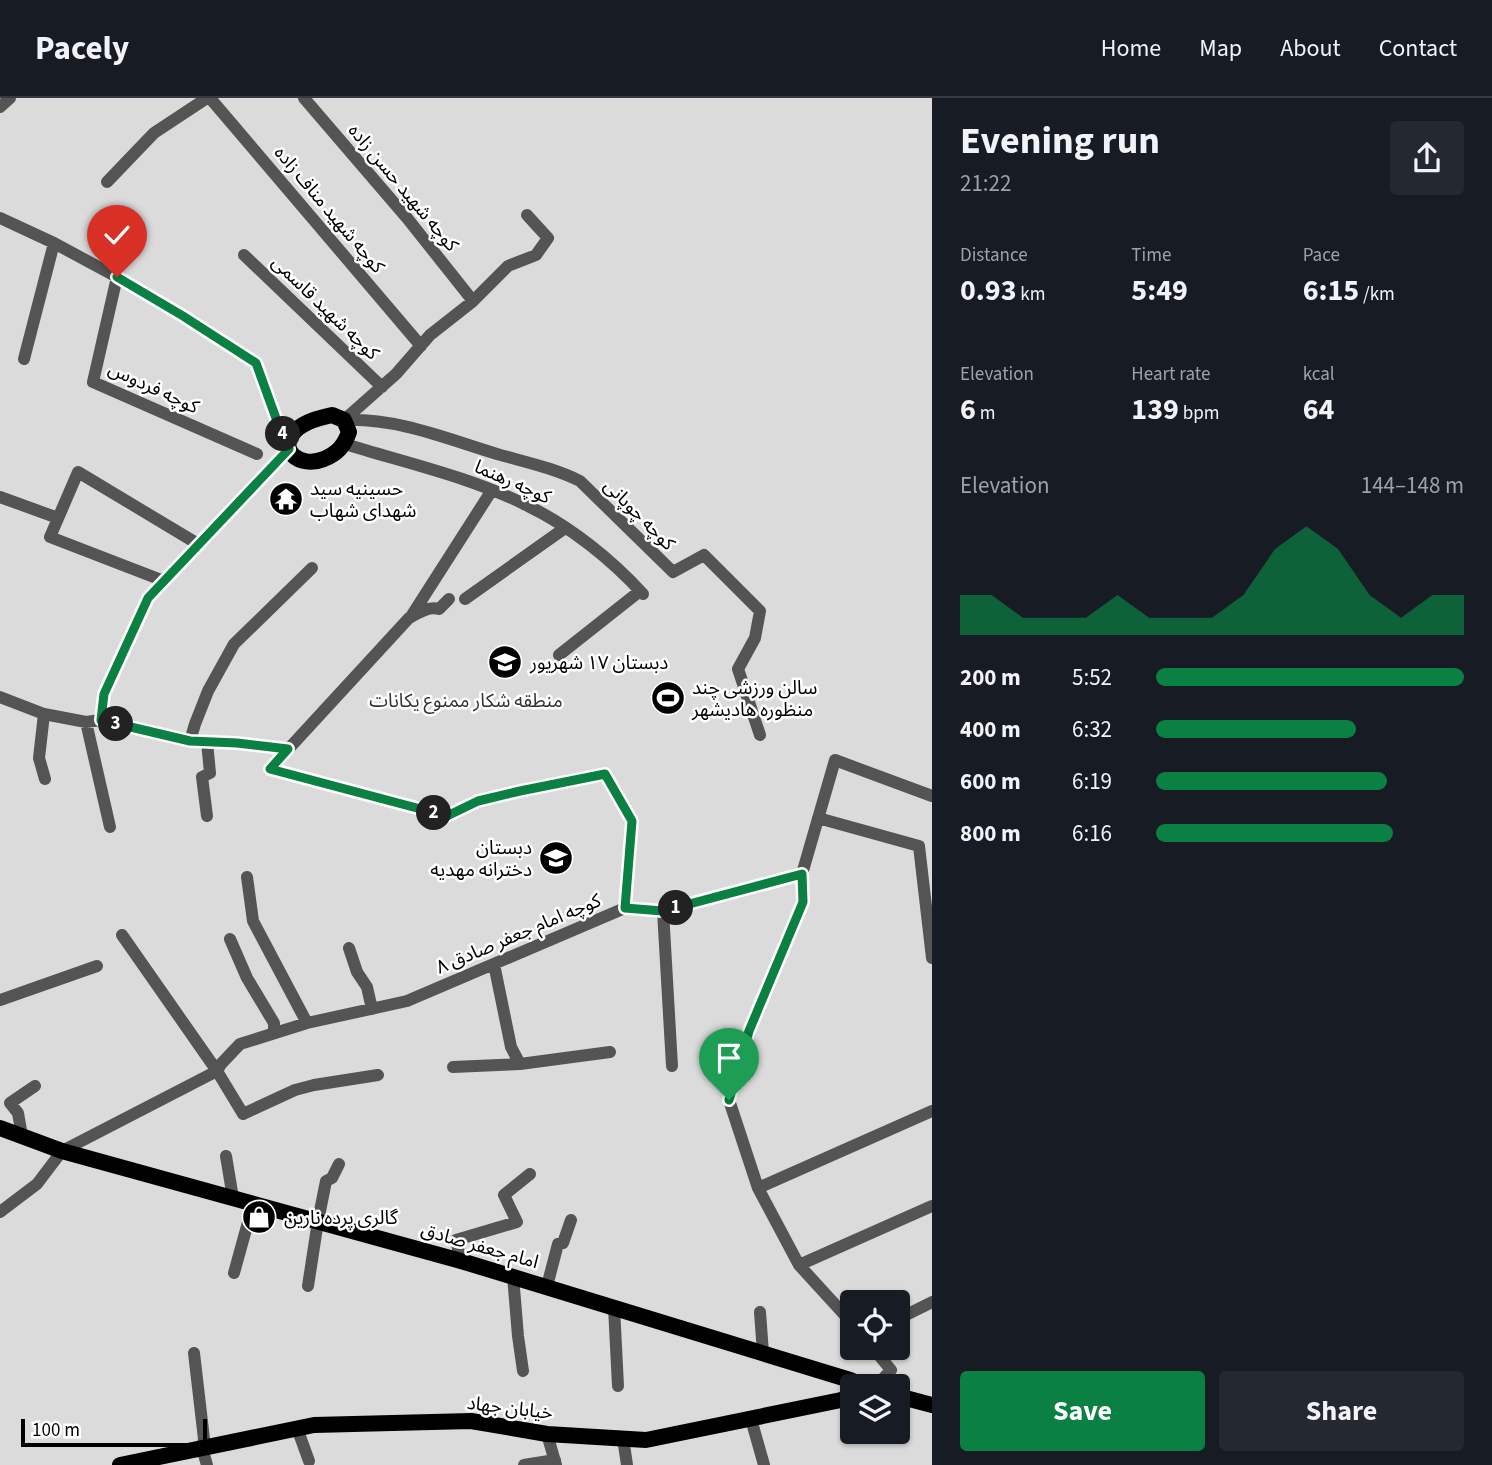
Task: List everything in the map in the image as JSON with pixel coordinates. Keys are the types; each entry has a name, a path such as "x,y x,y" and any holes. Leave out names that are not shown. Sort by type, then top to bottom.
{"main road":[{"path":"332,415 344,420 349,432 345,444 333,455 318,462 304,463 295,458 289,449 290,438 308,422 332,415"},
{"name":"امام جعفر صادق","path":"0,1128 62,1151 547,1286 840,1378"},
{"path":"910,1399 932,1405"},
{"name":"خیابان جهاد","path":"120,1465 314,1424 471,1421 547,1434 646,1440 840,1400"}],"street":[{"path":"0,107 10,98"},
{"path":"107,182 154,133 209,98"},
{"name":"کوچه شهید مناف زاده","path":"209,98 421,346"},
{"name":"کوچه شهید حسن زاده","path":"304,98 407,218 473,301"},
{"path":"344,420 382,387 430,335 473,301 508,266 536,255 548,238 527,215"},
{"path":"0,218 117,277 256,363 289,449 148,598 104,694 101,720"},
{"path":"24,359 54,243"},
{"name":"کوچه شهید قاسمی","path":"244,255 382,387"},
{"name":"کوچه فردوس","path":"117,277 93,382 257,454"},
{"name":"کوچه چوپانی","path":"344,420 367,419 426,431 564,473 580,481 673,572 704,555 760,611 754,638 738,669 760,735"},
{"name":"کوچه رهنما","path":"345,444 480,485 529,506 583,540 642,593 559,655"},
{"path":"164,581 50,537 78,472 198,544"},
{"path":"492,490 410,618 270,769 447,816 478,801 605,774 632,821 625,908"},
{"path":"0,497 58,518"},
{"path":"465,598 565,528"},
{"path":"190,741 208,691 234,644 312,568"},
{"path":"410,618 420,612 439,609 449,599"},
{"path":"0,696 44,714 86,722 101,720 190,741 288,749"},
{"path":"44,714 39,758 45,779"},
{"path":"86,722 110,827"},
{"path":"207,742 210,773 202,777 207,816"},
{"path":"840,1310 799,1265 758,1188 729,1100 749,1031 803,902 802,874 835,760 932,796"},
{"path":"818,818 919,846 932,958"},
{"name":"کوچه امام جعفر صادق ۸","path":"62,1151 217,1070 220,1063 240,1044 307,1023 407,1001 625,908 663,911 802,874"},
{"path":"247,877 253,921 307,1023"},
{"path":"663,911 672,1066"},
{"path":"122,935 217,1070 243,1114 314,1084 378,1075"},
{"path":"230,939 247,978 274,1023 274,1033"},
{"path":"349,948 357,972 367,987 372,1009"},
{"path":"494,964 511,1048 520,1064"},
{"path":"0,1000 97,966"},
{"path":"453,1067 520,1064 610,1052"},
{"path":"22,1136 18,1113 10,1103 35,1086"},
{"path":"758,1188 932,1111"},
{"path":"0,1212 37,1184 62,1151"},
{"path":"226,1156 233,1198"},
{"path":"308,1286 326,1181 332,1178 339,1164"},
{"path":"461,1261 456,1240 517,1222 504,1195 530,1174"},
{"path":"234,1273 253,1204"},
{"path":"799,1265 932,1206"},
{"path":"547,1286 558,1244 563,1243 571,1220"},
{"path":"513,1276 523,1371"},
{"path":"910,1313 932,1303"},
{"path":"614,1307 618,1386"},
{"path":"760,1312 763,1353"},
{"path":"194,1353 204,1439 202,1448 207,1465"},
{"path":"883,1360 891,1370 887,1374"},
{"path":"751,1419 764,1465"},
{"path":"296,1428 309,1461"},
{"path":"524,1465 555,1463 547,1434"},
{"path":"624,1438 627,1465"}],"green space":[{"name":"منطقه شکار ممنوع یکانات","path":"0,98 932,98 932,1465 0,1465"}],"place":[{"name":"حسینیه سید شهدای شهاب","path":"286,499"},
{"name":"دبستان ۱۷ شهریور","path":"505,662"},
{"name":"سالن ورزشی چند منظوره هادیشهر","path":"668,698"},
{"name":"دبستان دخترانه مهدیه","path":"556,858"},
{"name":"گالری پرده نارین","path":"259,1217"}],"route":[{"path":"117,277 256,363 289,449 148,598 104,694 101,720 190,741 288,749 270,769 447,816 478,801 605,774 632,821 625,908 663,911 802,874 803,902 749,1031 729,1100"}]}
